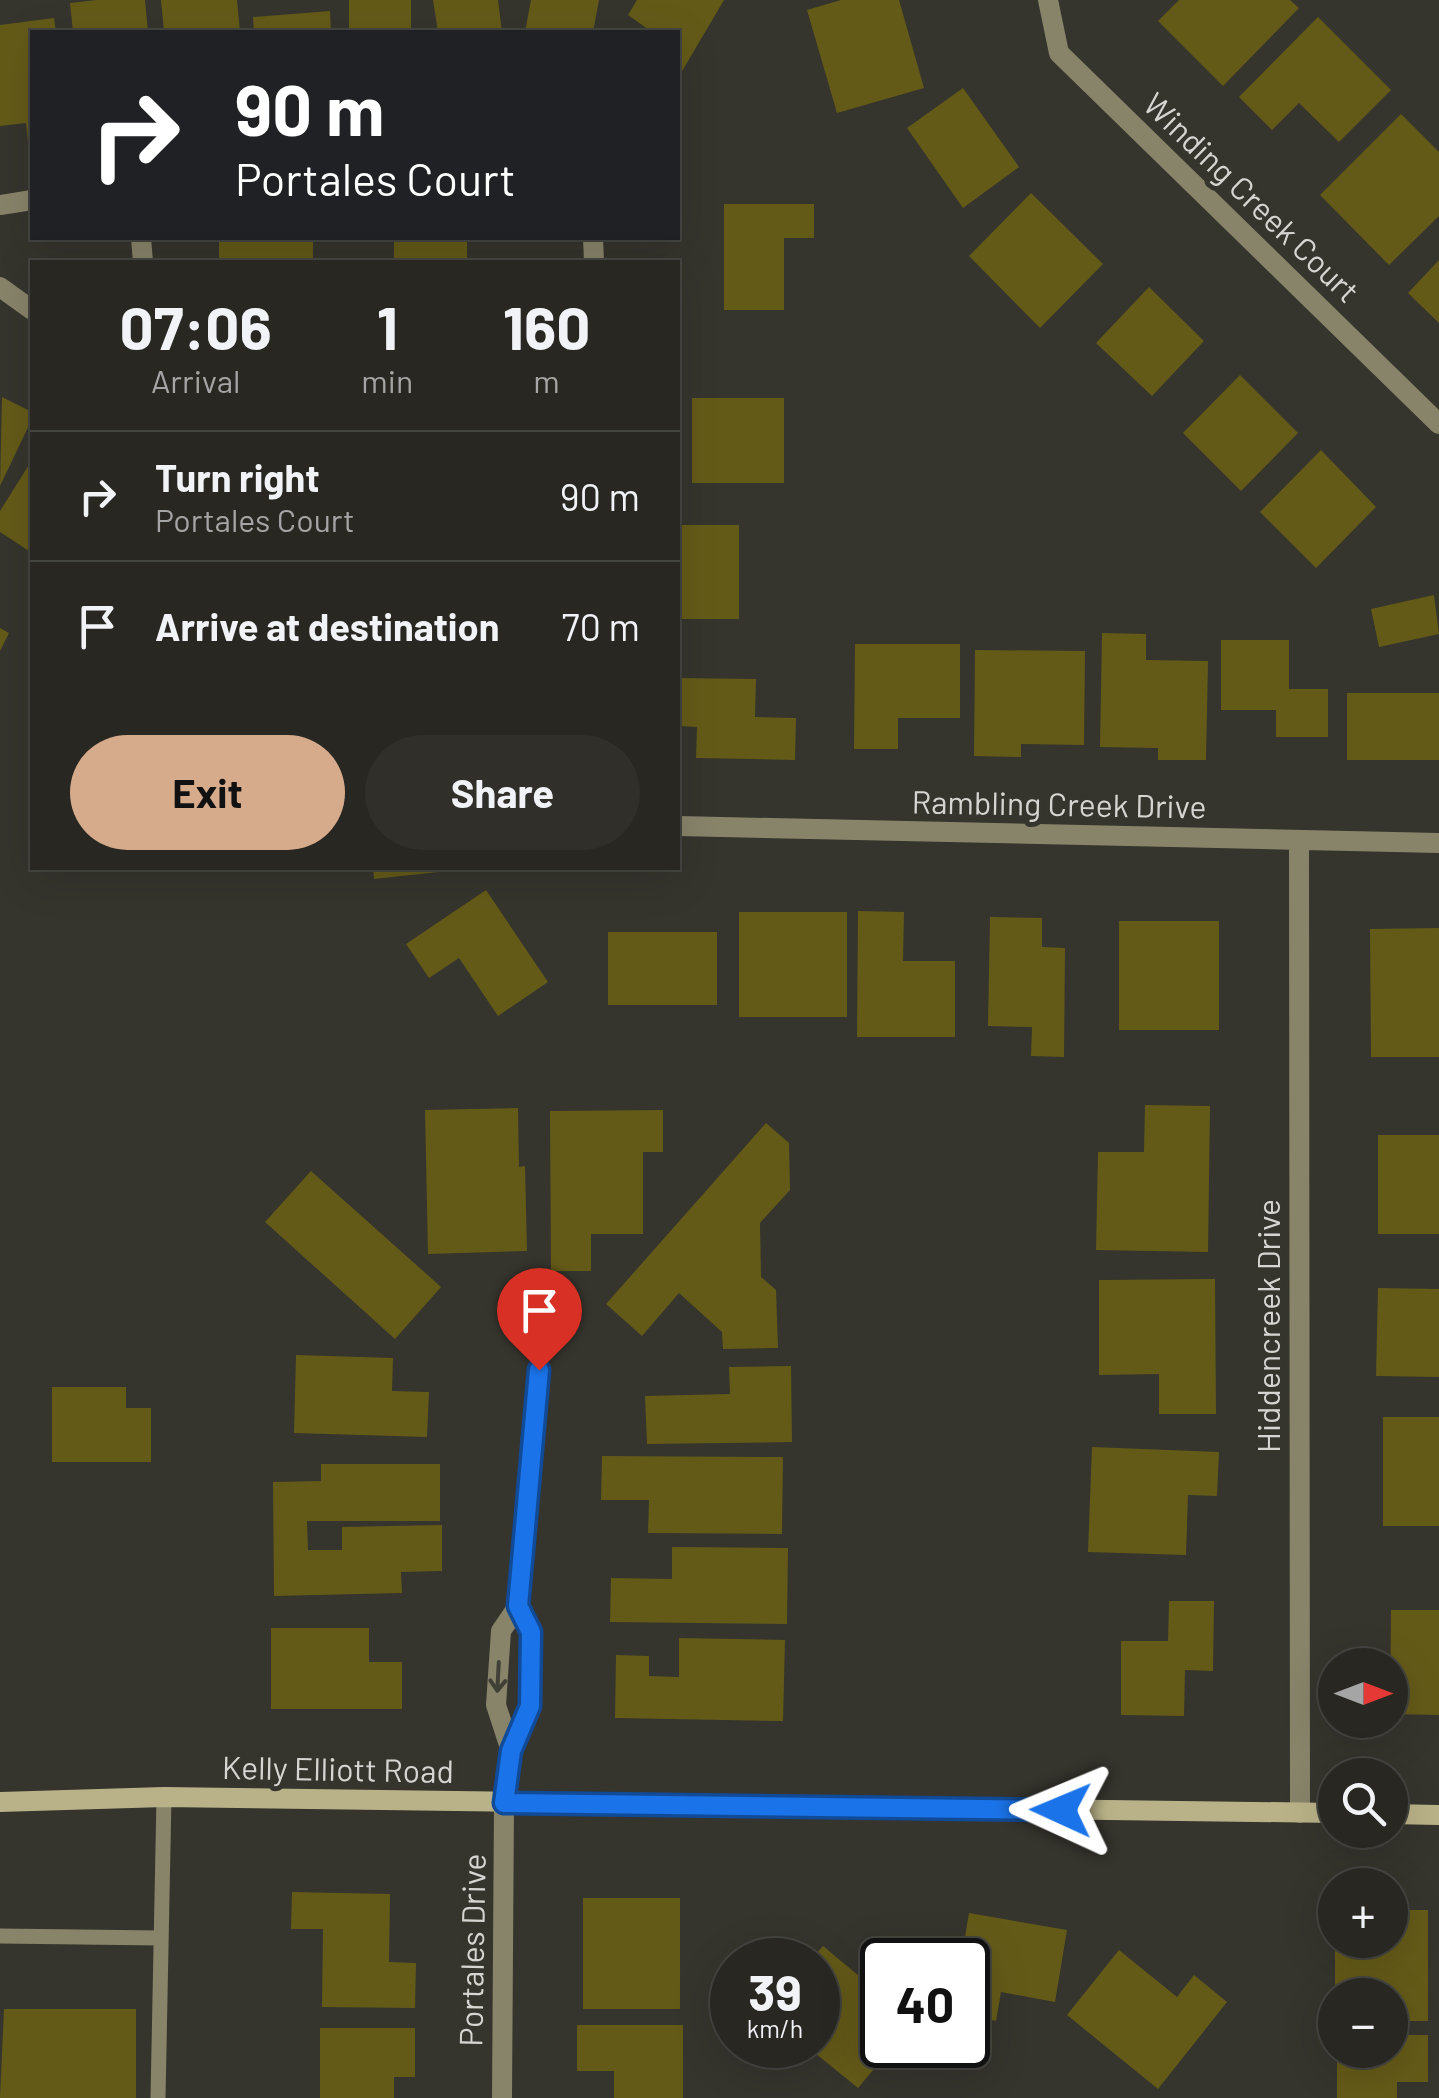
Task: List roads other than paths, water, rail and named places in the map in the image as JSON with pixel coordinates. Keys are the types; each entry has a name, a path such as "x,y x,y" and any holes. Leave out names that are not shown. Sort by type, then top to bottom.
{"street":[{"name":"Winding Creek Court","path":"1048,0 1060,53 1439,424"},
{"path":"0,205 30,200"},
{"path":"0,288 30,309"},
{"name":"Rambling Creek Drive","path":"680,826 1439,843"},
{"name":"Hiddencreek Drive","path":"1298,840 1300,1813"},
{"path":"511,1751 496,1705 501,1631 518,1606 539,1370"},
{"path":"511,1751 530,1706 531,1632 518,1606"},
{"name":"Portales Drive","path":"502,2098 504,1803 511,1751"},
{"name":"Kelly Elliott Road","path":"0,1802 164,1796 1318,1813"},
{"path":"1408,1814 1439,1814"}],"lane":[{"path":"158,2098 164,1796"},
{"path":"0,1936 160,1938"}]}
